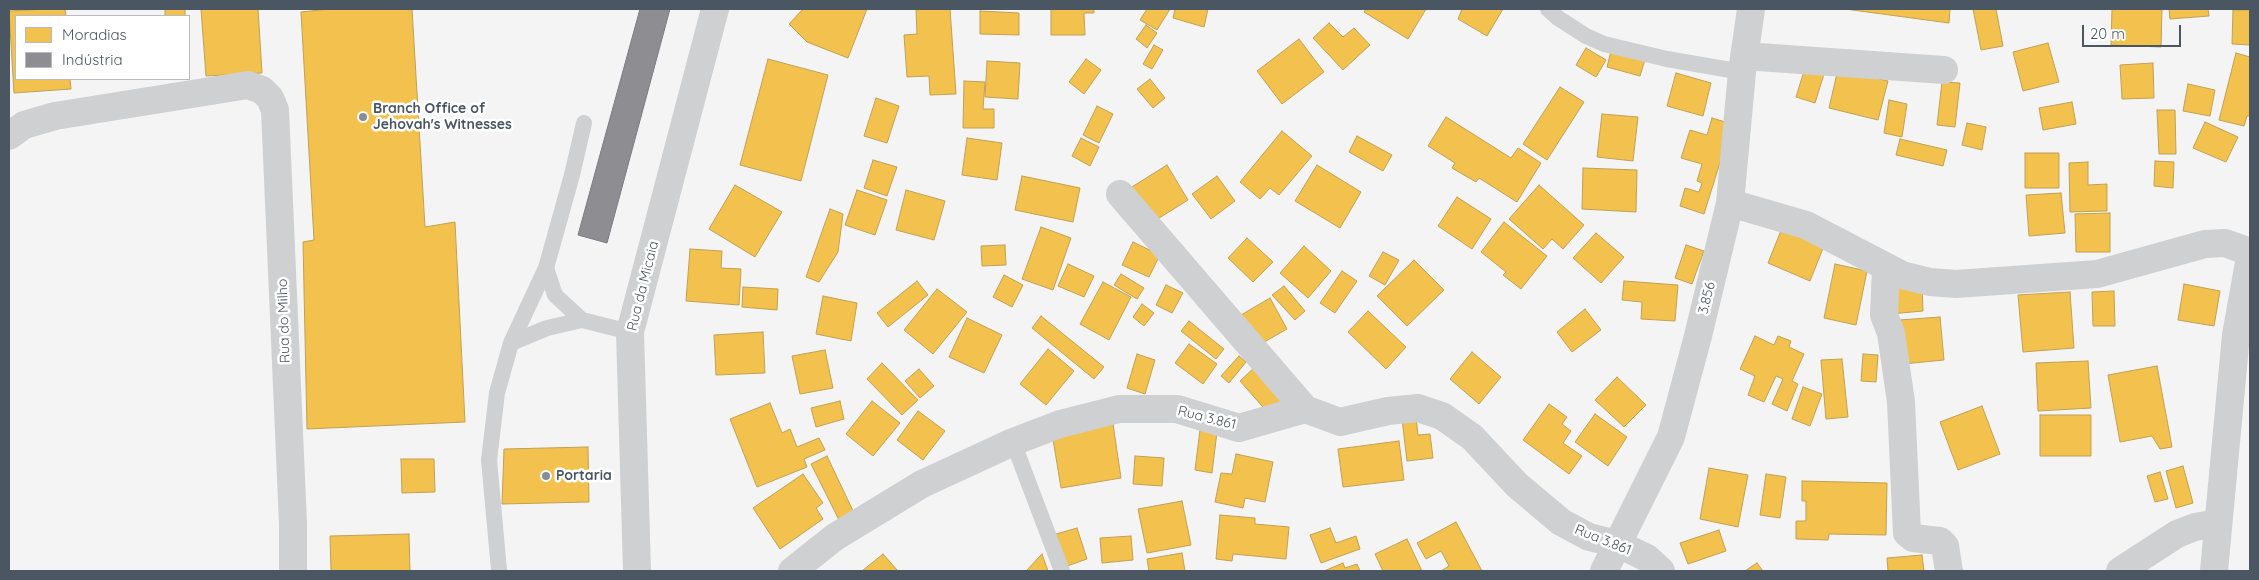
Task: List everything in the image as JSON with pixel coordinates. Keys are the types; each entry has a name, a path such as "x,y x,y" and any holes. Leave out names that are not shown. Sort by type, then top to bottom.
{"street":[{"name":"Rua da Micaia","path":"637,571 630,332 716,9"},
{"name":"3.856","path":"1604,571 1671,437 1698,336 1730,203 1743,64 1751,9"},
{"path":"1743,64 1944,70"},
{"name":"Rua do Milho","path":"9,136 24,125 55,116 248,85 262,90 270,98 275,110 293,571"},
{"path":"1120,194 1305,409"},
{"path":"1730,203 1806,225 1886,268 1902,275 1930,282 1956,284 2096,274 2205,244 2225,243 2250,252"},
{"path":"2214,571 2236,335 2250,257"},
{"path":"1886,268 1884,315 1891,333 1901,402 1907,533 1913,538 1940,540 1945,546 1949,571"},
{"name":"Rua 3.861","path":"792,571 835,537 922,484 1013,442 1060,424 1119,409 1177,409 1239,428 1305,409 1340,422 1388,411 1418,408 1442,416 1472,437 1517,485 1561,522 1589,537 1618,544 1647,558 1661,571"},
{"path":"2120,571 2177,534 2195,527 2218,523"}],"lane":[{"path":"1548,9 1558,18 1586,36 1604,44 1667,59 1743,64"},
{"path":"499,570 489,460 497,393 511,343 546,268 572,175 584,123"},
{"path":"546,268 554,295 582,320"},
{"path":"511,343 547,328 582,320 630,332"},
{"path":"1013,442 1062,571"}],"building: Moradias":[{"path":"65,9 66,15 15,15 15,80 70,80 71,89 14,93 9,11"},
{"path":"165,9 185,9 185,15 165,15"},
{"path":"201,9 258,9 262,73 206,76"},
{"name":"Branch Office of Jehovah's Witnesses","path":"329,9 412,9 425,227 455,222 465,422 307,429 303,242 314,240 301,12"},
{"path":"803,9 867,9 848,58 807,42 789,24"},
{"path":"916,9 950,9 956,94 930,95 929,76 907,77 904,35 917,34"},
{"path":"1051,9 1094,9 1094,13 1084,13 1085,35 1051,35"},
{"path":"1147,9 1170,9 1157,30 1140,20"},
{"path":"1175,9 1208,9 1204,27 1173,18"},
{"path":"1366,9 1426,9 1408,39 1364,12"},
{"path":"1462,9 1503,9 1487,36 1458,19"},
{"path":"1845,9 1950,9 1949,23"},
{"path":"1973,9 1996,9 2003,46 1981,50"},
{"path":"2112,9 2162,9 2161,47 2111,45"},
{"path":"2169,9 2208,9 2209,16 2170,19"},
{"path":"2233,10 2250,10 2250,45 2232,44"},
{"path":"980,11 1019,13 1019,35 980,34"},
{"path":"1329,23 1343,37 1354,28 1370,45 1343,70 1313,38"},
{"path":"1146,25 1157,33 1147,48 1136,39"},
{"path":"1299,39 1324,72 1282,104 1257,71"},
{"path":"2048,43 2059,82 2023,91 2013,52"},
{"path":"1154,45 1163,50 1152,69 1143,64"},
{"path":"1612,47 1646,56 1640,76 1607,67"},
{"path":"1586,48 1606,60 1596,77 1576,65"},
{"path":"2236,53 2250,57 2250,116 2247,116 2244,126 2219,120"},
{"path":"768,59 828,75 801,181 740,165"},
{"path":"1086,59 1101,70 1084,94 1069,82"},
{"path":"987,61 1020,63 1018,99 985,97"},
{"path":"2153,63 2154,98 2122,99 2120,65"},
{"path":"1805,68 1824,74 1815,103 1796,97"},
{"path":"1838,69 1888,81 1878,120 1829,108"},
{"path":"1676,73 1711,83 1703,116 1667,106"},
{"path":"1150,79 1165,98 1153,108 1137,89"},
{"path":"964,81 985,82 983,109 994,109 994,128 963,128"},
{"path":"1942,82 1960,83 1955,127 1937,125"},
{"path":"2188,84 2215,90 2210,116 2183,111"},
{"path":"1560,87 1584,102 1547,160 1523,144"},
{"path":"876,98 899,106 887,143 864,136"},
{"path":"1889,100 1907,104 1902,137 1884,133"},
{"path":"2072,102 2076,124 2043,130 2039,108"},
{"path":"1097,106 1113,114 1099,143 1083,135"},
{"path":"2157,110 2175,110 2176,154 2159,154"},
{"path":"1602,114 1638,117 1633,161 1597,157"},
{"path":"1446,117 1511,158 1518,148 1541,163 1517,202 1479,178 1476,182 1452,168 1455,163 1428,146"},
{"path":"1712,118 1732,124 1704,214 1680,206 1685,188 1699,192 1702,183 1697,181 1702,164 1681,158 1690,130 1707,135"},
{"path":"2205,122 2238,137 2226,162 2193,148"},
{"path":"1967,123 1986,127 1982,150 1962,145"},
{"path":"1282,131 1312,156 1279,195 1270,188 1260,199 1240,182"},
{"path":"1357,136 1392,155 1383,171 1349,152"},
{"path":"967,138 1002,143 997,180 962,175"},
{"path":"1081,138 1099,147 1090,166 1072,156"},
{"path":"1900,139 1947,150 1943,166 1896,155"},
{"path":"2025,153 2059,153 2059,188 2025,188"},
{"path":"873,160 897,167 887,196 864,188"},
{"path":"2155,161 2174,162 2173,188 2154,186"},
{"path":"2088,162 2088,185 2107,184 2107,211 2070,212 2069,163"},
{"path":"1167,165 1188,200 1148,225 1127,190"},
{"path":"1317,165 1361,192 1340,228 1295,201"},
{"path":"1583,168 1637,170 1636,212 1582,209"},
{"path":"1022,176 1080,188 1073,222 1015,210"},
{"path":"1217,176 1235,201 1211,219 1192,194"},
{"path":"735,185 782,212 755,257 709,229"},
{"path":"1539,185 1584,225 1563,249 1552,239 1543,249 1509,219"},
{"path":"857,190 887,200 875,235 845,225"},
{"path":"906,190 945,201 934,240 896,230"},
{"path":"2061,193 2065,233 2029,236 2026,195"},
{"path":"1457,197 1491,219 1472,249 1438,226"},
{"path":"830,209 843,214 838,252 819,282 806,277"},
{"path":"2110,213 2110,252 2076,252 2075,214"},
{"path":"1504,222 1547,256 1521,289 1503,275 1506,272 1481,252"},
{"path":"1784,223 1826,241 1810,281 1768,263"},
{"path":"1041,227 1071,238 1053,290 1022,279"},
{"path":"1596,233 1624,257 1601,283 1573,258"},
{"path":"1247,238 1273,262 1253,282 1228,258"},
{"path":"1133,242 1160,255 1149,277 1122,265"},
{"path":"1005,245 1006,265 982,266 981,246"},
{"path":"1686,245 1704,251 1692,284 1675,278"},
{"path":"1304,246 1331,271 1308,298 1280,273"},
{"path":"690,249 722,251 721,268 741,269 739,305 686,301"},
{"path":"1383,252 1399,260 1385,285 1369,276"},
{"path":"1414,260 1444,290 1407,326 1377,296"},
{"path":"1068,264 1094,276 1084,297 1058,286"},
{"path":"1835,264 1867,271 1856,325 1824,318"},
{"path":"1342,271 1357,281 1335,313 1320,303"},
{"path":"1121,274 1144,288 1137,299 1114,285"},
{"path":"1004,275 1023,285 1012,307 993,297"},
{"path":"917,281 928,295 888,327 877,313"},
{"path":"1624,281 1678,285 1675,321 1641,319 1642,302 1622,300"},
{"path":"1103,282 1131,297 1109,340 1080,324"},
{"path":"2184,284 2220,291 2214,326 2178,320"},
{"path":"1166,285 1183,293 1172,313 1156,305"},
{"path":"1922,285 1923,311 1890,314 1888,288"},
{"path":"1284,286 1305,311 1295,320 1272,295"},
{"path":"743,287 778,289 777,310 742,307"},
{"path":"937,289 967,312 933,354 904,330"},
{"path":"2114,291 2115,326 2093,326 2092,292"},
{"path":"2070,292 2074,348 2023,352 2018,295"},
{"path":"823,296 857,303 851,341 816,334"},
{"path":"1270,298 1287,329 1259,345 1241,315"},
{"path":"1142,304 1154,313 1144,326 1133,317"},
{"path":"1585,309 1601,330 1572,352 1557,332"},
{"path":"1368,311 1406,347 1386,369 1348,332"},
{"path":"1041,316 1104,367 1094,379 1032,328"},
{"path":"1940,317 1944,360 1903,364 1899,320"},
{"path":"967,318 1002,335 984,373 949,357"},
{"path":"1189,321 1224,349 1216,359 1181,331"},
{"path":"763,332 765,373 716,375 714,335"},
{"path":"1755,336 1774,345 1778,336 1791,341 1789,347 1804,354 1792,381 1798,384 1787,411 1772,404 1783,379 1776,376 1764,402 1748,395 1755,376 1740,369"},
{"path":"1189,344 1217,364 1203,384 1175,363"},
{"path":"1048,349 1074,371 1046,405 1020,384"},
{"path":"825,350 833,388 800,394 792,356"},
{"path":"1472,352 1501,377 1479,404 1450,379"},
{"path":"1137,354 1155,360 1145,394 1127,388"},
{"path":"1863,354 1878,355 1876,382 1861,381"},
{"path":"1239,356 1246,362 1229,383 1221,376"},
{"path":"1842,359 1848,417 1826,419 1821,360"},
{"path":"2088,361 2091,408 2038,411 2036,363"},
{"path":"882,363 918,400 902,415 867,379"},
{"path":"1258,364 1288,396 1269,414 1240,381"},
{"path":"2157,366 2172,447 2160,449 2152,436 2120,442 2108,375"},
{"path":"919,369 934,386 920,398 905,381"},
{"path":"1617,377 1646,405 1624,427 1595,400"},
{"path":"1803,387 1822,394 1810,426 1792,419"},
{"path":"840,401 844,419 816,427 811,408"},
{"path":"872,401 900,423 873,456 846,434"},
{"path":"770,403 782,433 790,429 797,447 819,438 825,450 804,459 807,467 757,487 730,419"},
{"path":"1549,404 1567,417 1562,424 1571,431 1563,443 1582,456 1569,474 1523,440"},
{"path":"1982,406 2000,454 1958,470 1940,422"},
{"path":"918,411 945,431 923,460 897,440"},
{"path":"1595,414 1627,437 1608,466 1575,442"},
{"path":"2040,415 2091,415 2091,456 2040,456"},
{"path":"1416,417 1418,435 1430,434 1433,458 1407,461 1402,419"},
{"path":"1113,424 1121,478 1061,488 1052,433"},
{"path":"1200,430 1217,432 1212,473 1195,470"},
{"path":"1399,441 1404,480 1343,487 1338,449"},
{"name":"Portaria","path":"588,447 589,502 502,504 504,449"},
{"path":"1236,454 1273,462 1265,502 1245,498 1243,508 1215,502 1221,473 1232,474"},
{"path":"827,456 855,515 840,522 811,464"},
{"path":"1135,456 1164,458 1162,486 1133,484"},
{"path":"401,459 434,459 435,492 402,493"},
{"path":"2183,466 2193,503 2176,508 2166,471"},
{"path":"1709,468 1748,475 1738,527 1700,519"},
{"path":"2160,472 2168,499 2155,502 2147,476"},
{"path":"803,474 823,503 816,508 823,519 780,549 753,508"},
{"path":"1766,474 1786,477 1780,518 1760,515"},
{"path":"1802,481 1887,483 1886,535 1829,534 1828,540 1796,539 1796,521 1806,521 1806,501 1802,501"},
{"path":"1182,501 1191,545 1147,553 1138,509"},
{"path":"1220,515 1255,518 1255,524 1289,527 1286,559 1233,554 1232,561 1216,559"},
{"path":"1456,522 1482,571 1441,571 1449,566 1441,551 1426,559 1417,543"},
{"path":"1077,528 1087,559 1067,566 1056,534"},
{"path":"1330,528 1336,543 1356,536 1360,549 1321,563 1310,535"},
{"path":"1719,530 1726,551 1688,564 1680,543"},
{"path":"409,534 410,571 331,571 330,536"},
{"path":"1131,536 1133,560 1102,563 1100,538"},
{"path":"1407,539 1422,571 1383,571 1375,554"},
{"path":"1182,553 1185,571 1149,571 1147,559"},
{"path":"883,554 898,571 862,571"},
{"path":"1042,554 1048,571 1026,571"},
{"path":"1922,555 1924,571 1888,571 1887,558"},
{"path":"1343,563 1345,568 1357,564 1360,571 1324,571"},
{"path":"1757,563 1763,571 1745,571"}],"building: Indústria":[{"path":"640,9 670,9 607,243 578,235"}],"place":[{"name":"Branch Office of Jehovah's Witnesses","path":"363,117"},
{"name":"Portaria","path":"546,476"}]}
